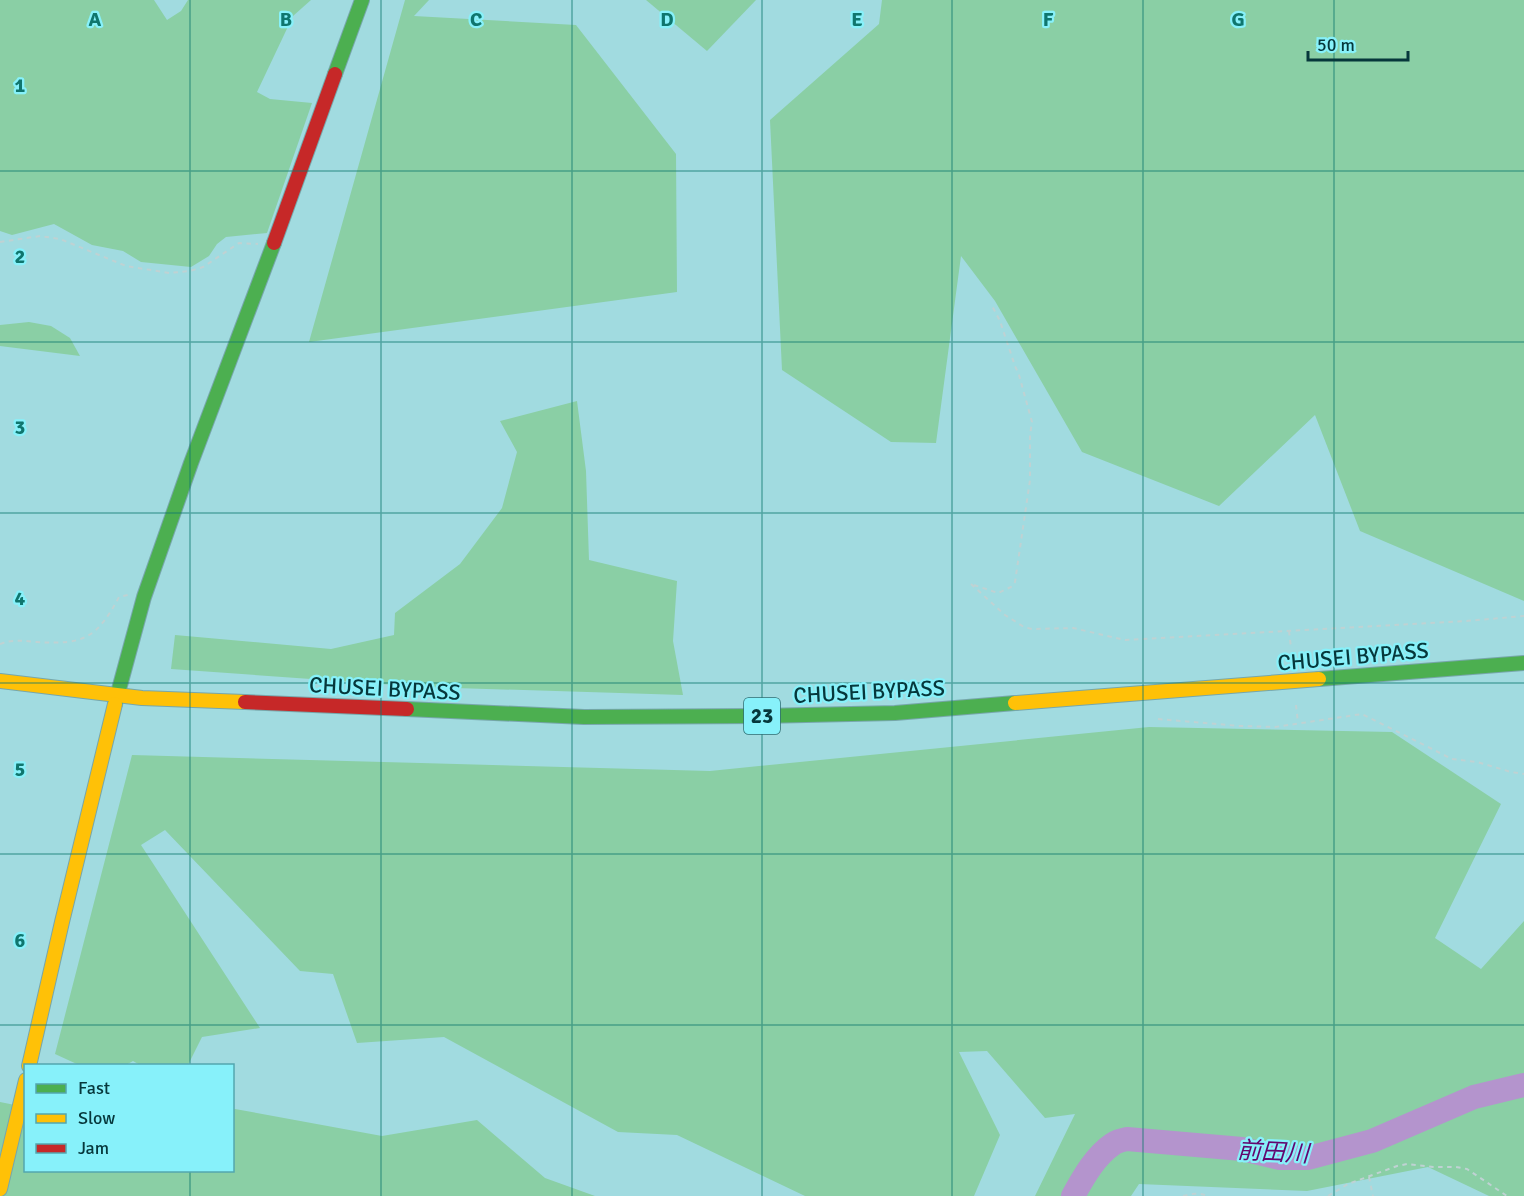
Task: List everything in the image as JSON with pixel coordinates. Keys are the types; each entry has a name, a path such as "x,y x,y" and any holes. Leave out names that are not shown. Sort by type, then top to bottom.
{"main road":[{"path":"29,1064 117,695 144,597 191,463 362,0"},
{"name":"CHUSEI BYPASS","path":"0,681 142,698 513,715 761,716 895,713 1524,663"},
{"path":"0,1189 24,1088"}],"path":[{"path":"0,242 28,237 50,237 72,243 126,266 169,273 203,267 239,243 255,243 272,247"},
{"path":"991,304 1000,321 1019,375 1032,422 1030,480 1015,582 1011,587 998,593 971,584 1016,623 1032,629 1073,628 1125,640 1524,616"},
{"path":"0,644 13,640 56,643 78,639 97,631 119,597 127,595 144,597"},
{"path":"1289,631 1290,648"},
{"path":"1296,705 1298,723"},
{"path":"1158,719 1275,727 1362,714 1452,759 1477,762 1524,774"},
{"path":"1328,1196 1348,1184 1407,1164 1467,1168 1507,1196"},
{"path":"1369,1177 1373,1196"},
{"path":"1183,1196 1194,1194 1207,1196"}],"green space":[{"path":"0,0 154,0 167,20 181,11 188,0 311,0 293,16 257,92 270,99 312,103 267,233 226,237 217,244 209,256 191,267 141,262 123,251 92,245 54,224 12,235 0,231"},
{"path":"405,0 429,0 414,16 576,25 676,154 677,292 309,342"},
{"path":"646,0 756,0 707,51"},
{"path":"882,0 1524,0 1524,601 1360,531 1315,415 1219,506 1082,452 995,301 961,256 936,443 891,442 782,370 770,120 879,24"},
{"path":"29,322 51,326 70,338 80,356 0,346 0,325"},
{"path":"577,401 586,471 589,560 677,581 673,641 683,695 424,687 171,669 175,635 331,649 394,635 395,613 460,564 502,508 517,452 500,421"},
{"path":"1149,727 1392,732 1501,804 1435,938 1481,969 1524,921 1524,1196 1489,1196 1428,1167 1307,1191 1139,1184 1131,1196 1035,1196 1075,1114 1045,1118 987,1051 959,1052 1000,1135 974,1196 805,1196 677,1135 618,1132 444,1037 357,1043 333,974 300,971 165,830 141,845 260,1028 202,1037 188,1064 138,1064 133,1061 128,1064 77,1064 55,1054 132,755 710,771"},
{"path":"0,1102 24,1107 24,1172 234,1172 235,1109 382,1136 477,1120 545,1178 595,1196 0,1196"}],"waterway":[{"name":"前田川","path":"1073,1196 1095,1161 1121,1140 1242,1149 1280,1158 1308,1158 1372,1141 1474,1097 1524,1085"}],"traffic: fast":[{"path":"335,74 362,0"},
{"path":"115,704 144,597 191,463 274,243"},
{"path":"1319,679 1524,663"},
{"path":"407,709 584,717 761,716 895,713 1015,703"}],"traffic: slow":[{"path":"1015,703 1319,679"},
{"path":"0,681 142,698 245,702"},
{"path":"29,1064 115,704"},
{"path":"0,1189 24,1088"}],"traffic: jam":[{"path":"274,243 335,74"},
{"path":"245,702 407,709"}]}
